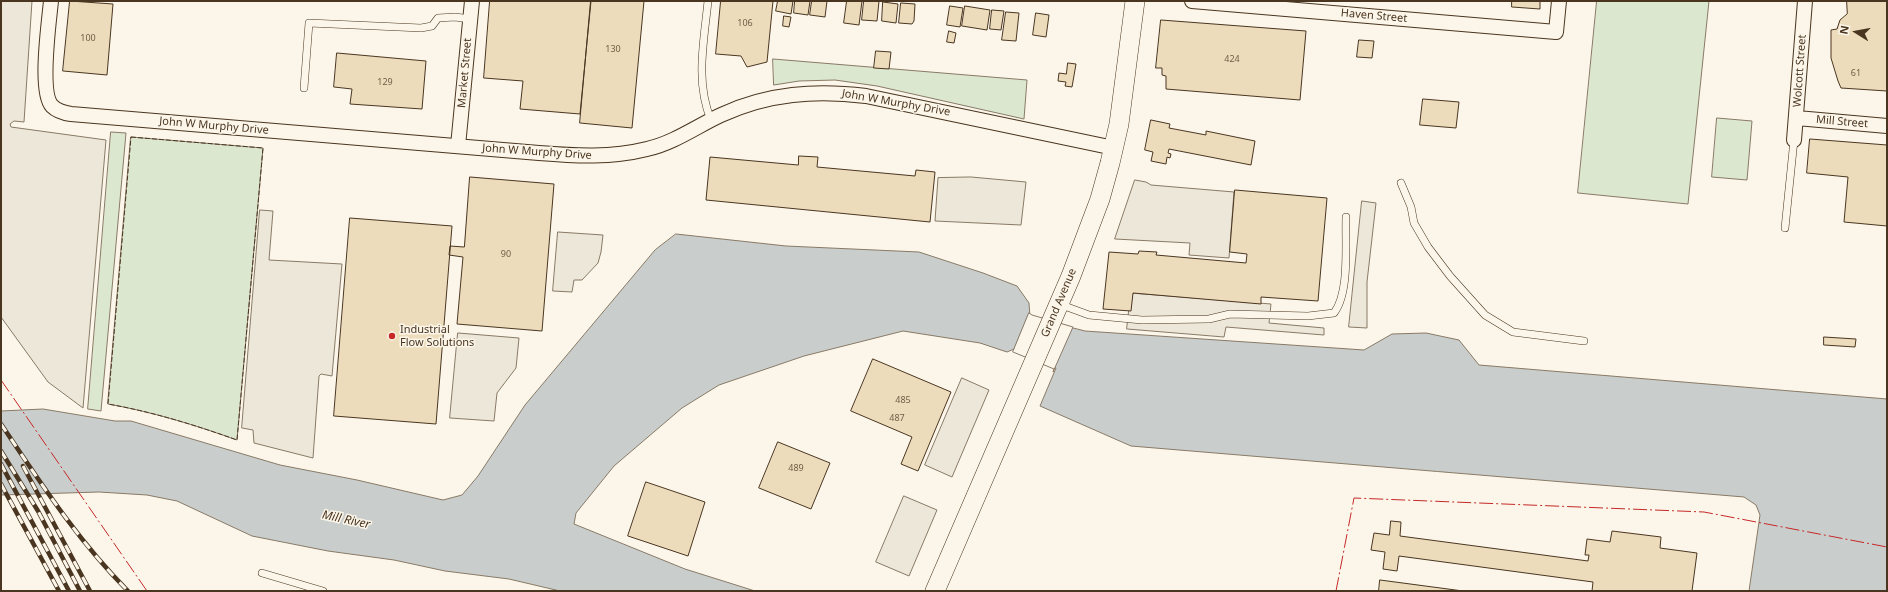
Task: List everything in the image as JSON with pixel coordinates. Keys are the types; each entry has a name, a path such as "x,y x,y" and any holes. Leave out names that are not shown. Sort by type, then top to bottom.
{"main road":[{"name":"Grand Avenue","path":"935,591 1055,312 1094,216 1114,148 1124,91 1135,1"}],"street":[{"name":"John W Murphy Drive","path":"51,1 45,86 46,95 51,105 60,112 71,114 539,153 600,156 648,149 676,139 711,120 741,106 761,99 788,95 838,92 866,96 1114,148"},
{"name":"Market Street","path":"458,146 472,1"},
{"name":"Haven Street","path":"1192,1 1556,32 1559,1"},
{"name":"Wolcott Street","path":"1794,140 1805,1"},
{"name":"Mill Street","path":"1796,118 1887,126"}],"lane":[{"path":"708,1 701,73 704,101 711,120"},
{"path":"304,88 309,23 420,28 432,26 438,18 455,17 470,19"},
{"path":"1785,228 1794,140"},
{"path":"1401,183 1411,207 1414,223 1428,247 1450,276 1485,315 1513,332 1584,341"},
{"path":"1055,312 1142,320 1209,319 1230,314 1308,316 1334,313 1339,306 1344,291 1346,217"},
{"path":"262,573 323,591"}],"green space":[{"path":"1597,1 1709,1 1688,204 1578,193"},
{"path":"773,59 1027,80 1024,119 877,86 835,80 799,81 774,85"},
{"path":"1717,118 1752,121 1747,180 1712,177"},
{"path":"111,132 126,133 101,411 88,409"},
{"path":"131,137 263,148 237,440 174,419 108,404"}],"shaded area":[{"path":"1,1 32,1 24,122 14,121 10,124 11,127 106,140 83,408 48,382 1,317"},
{"path":"971,177 1026,182 1021,225 935,221 938,178"},
{"path":"1135,180 1146,182 1151,185 1234,192 1229,258 1189,255 1190,243 1115,239"},
{"path":"1362,201 1376,203 1367,282 1367,328 1349,327"},
{"path":"260,210 273,211 269,260 342,264 332,376 321,374 319,376 313,458 254,443 253,430 242,428"},
{"path":"558,232 603,235 598,263 582,280 574,280 572,292 553,291"},
{"path":"1131,293 1271,304 1269,323 1324,328 1324,335 1226,327 1224,337 1127,329"},
{"path":"458,333 519,338 516,368 497,393 494,421 450,418"},
{"path":"962,378 989,390 952,477 925,465"},
{"path":"904,496 937,510 909,576 876,562"}],"water":[{"name":"Mill River","path":"676,234 786,246 919,252 1017,286 1029,303 1030,317 1085,331 1364,350 1392,334 1426,333 1459,340 1479,365 1887,399 1887,591 1749,591 1760,515 1756,505 1744,497 1131,446 1040,406 1056,368 1014,349 1007,352 980,343 903,331 804,356 719,385 682,408 614,466 576,513 574,524 685,569 755,591 560,591 509,579 445,571 394,560 328,551 252,536 177,501 147,495 99,492 1,495 1,411 43,409 115,421 131,421 280,465 357,480 443,500 462,495 478,476 525,405 655,250"}],"pier":[{"path":"1029,313 1073,327 1053,372 1054,369 1013,352"}],"building":[{"path":"70,1 113,4 107,75 63,71"},
{"path":"490,1 591,1 580,114 520,109 523,81 484,78"},
{"path":"591,1 644,1 632,128 580,123"},
{"path":"721,1 773,1 767,62 747,67 741,56 716,54"},
{"path":"778,1 793,1 791,14 776,11"},
{"path":"795,1 810,1 808,15 794,13"},
{"path":"812,1 827,1 825,17 810,15"},
{"path":"847,1 862,1 859,25 844,23"},
{"path":"864,1 879,1 877,21 862,20"},
{"path":"1512,1 1540,1 1540,9 1512,7"},
{"path":"1847,1 1887,1 1887,91 1841,88 1831,58 1831,30 1837,29 1840,20 1847,14"},
{"path":"883,2 898,4 896,23 882,21"},
{"path":"901,3 915,4 914,21 912,24 899,23"},
{"path":"950,6 963,8 960,27 947,25"},
{"path":"965,6 990,10 987,30 962,26"},
{"path":"992,10 1004,11 1001,30 990,29"},
{"path":"1006,12 1019,13 1016,41 1002,40"},
{"path":"1036,13 1049,15 1046,37 1033,35"},
{"path":"784,16 791,17 789,27 783,26"},
{"path":"1161,20 1306,31 1300,100 1166,89 1166,76 1162,75 1162,68 1156,68"},
{"path":"949,31 956,33 954,43 947,42"},
{"path":"1359,40 1374,41 1372,58 1357,57"},
{"path":"876,51 891,52 889,69 874,68"},
{"path":"337,53 426,61 422,109 350,104 352,89 334,87"},
{"path":"1068,63 1076,64 1072,87 1065,86 1066,82 1058,81 1059,73 1066,74"},
{"path":"1423,99 1459,102 1456,128 1420,125"},
{"path":"1151,120 1170,124 1169,128 1206,135 1206,131 1255,141 1251,165 1169,149 1168,153 1171,154 1170,158 1167,157 1166,164 1151,161 1153,152 1145,150"},
{"path":"1810,139 1887,145 1887,226 1844,222 1848,177 1807,173"},
{"path":"799,156 818,157 817,167 915,176 916,170 935,172 930,222 706,200 710,157 798,165"},
{"path":"470,177 554,184 542,331 457,324 463,257 449,255 450,246 464,247"},
{"path":"1235,190 1327,198 1318,301 1261,297 1261,304 1133,293 1131,311 1103,309 1109,252 1138,254 1139,251 1157,252 1156,255 1246,263 1247,254 1230,252"},
{"name":"Industrial Flow Solutions","path":"350,218 452,226 436,424 334,416"},
{"path":"1824,337 1856,339 1855,347 1824,345"},
{"path":"873,359 951,392 918,471 901,464 912,437 851,411"},
{"path":"778,442 830,463 811,509 759,488"},
{"path":"646,482 705,502 688,556 628,536"},
{"path":"1391,521 1401,522 1400,536 1588,561 1589,555 1585,555 1587,539 1610,542 1612,531 1661,537 1660,548 1697,553 1692,591 1592,591 1593,582 1399,556 1397,571 1383,569 1385,552 1371,550 1374,533 1389,535"},
{"path":"1380,580 1463,591 1379,591"}],"railway":[{"path":"1,424 60,510 93,552 128,591"},
{"path":"1,451 38,511 80,591"},
{"path":"1,464 69,591"},
{"path":"23,466 90,591"},
{"path":"1,484 59,591"}],"fence":[{"path":"131,137 263,148 237,440 174,419 108,404 131,137"}],"power":[{"path":"1,380 147,591"},
{"path":"1336,591 1354,498 1704,512 1887,547"}],"place":[{"name":"Industrial Flow Solutions","path":"392,336"}]}
